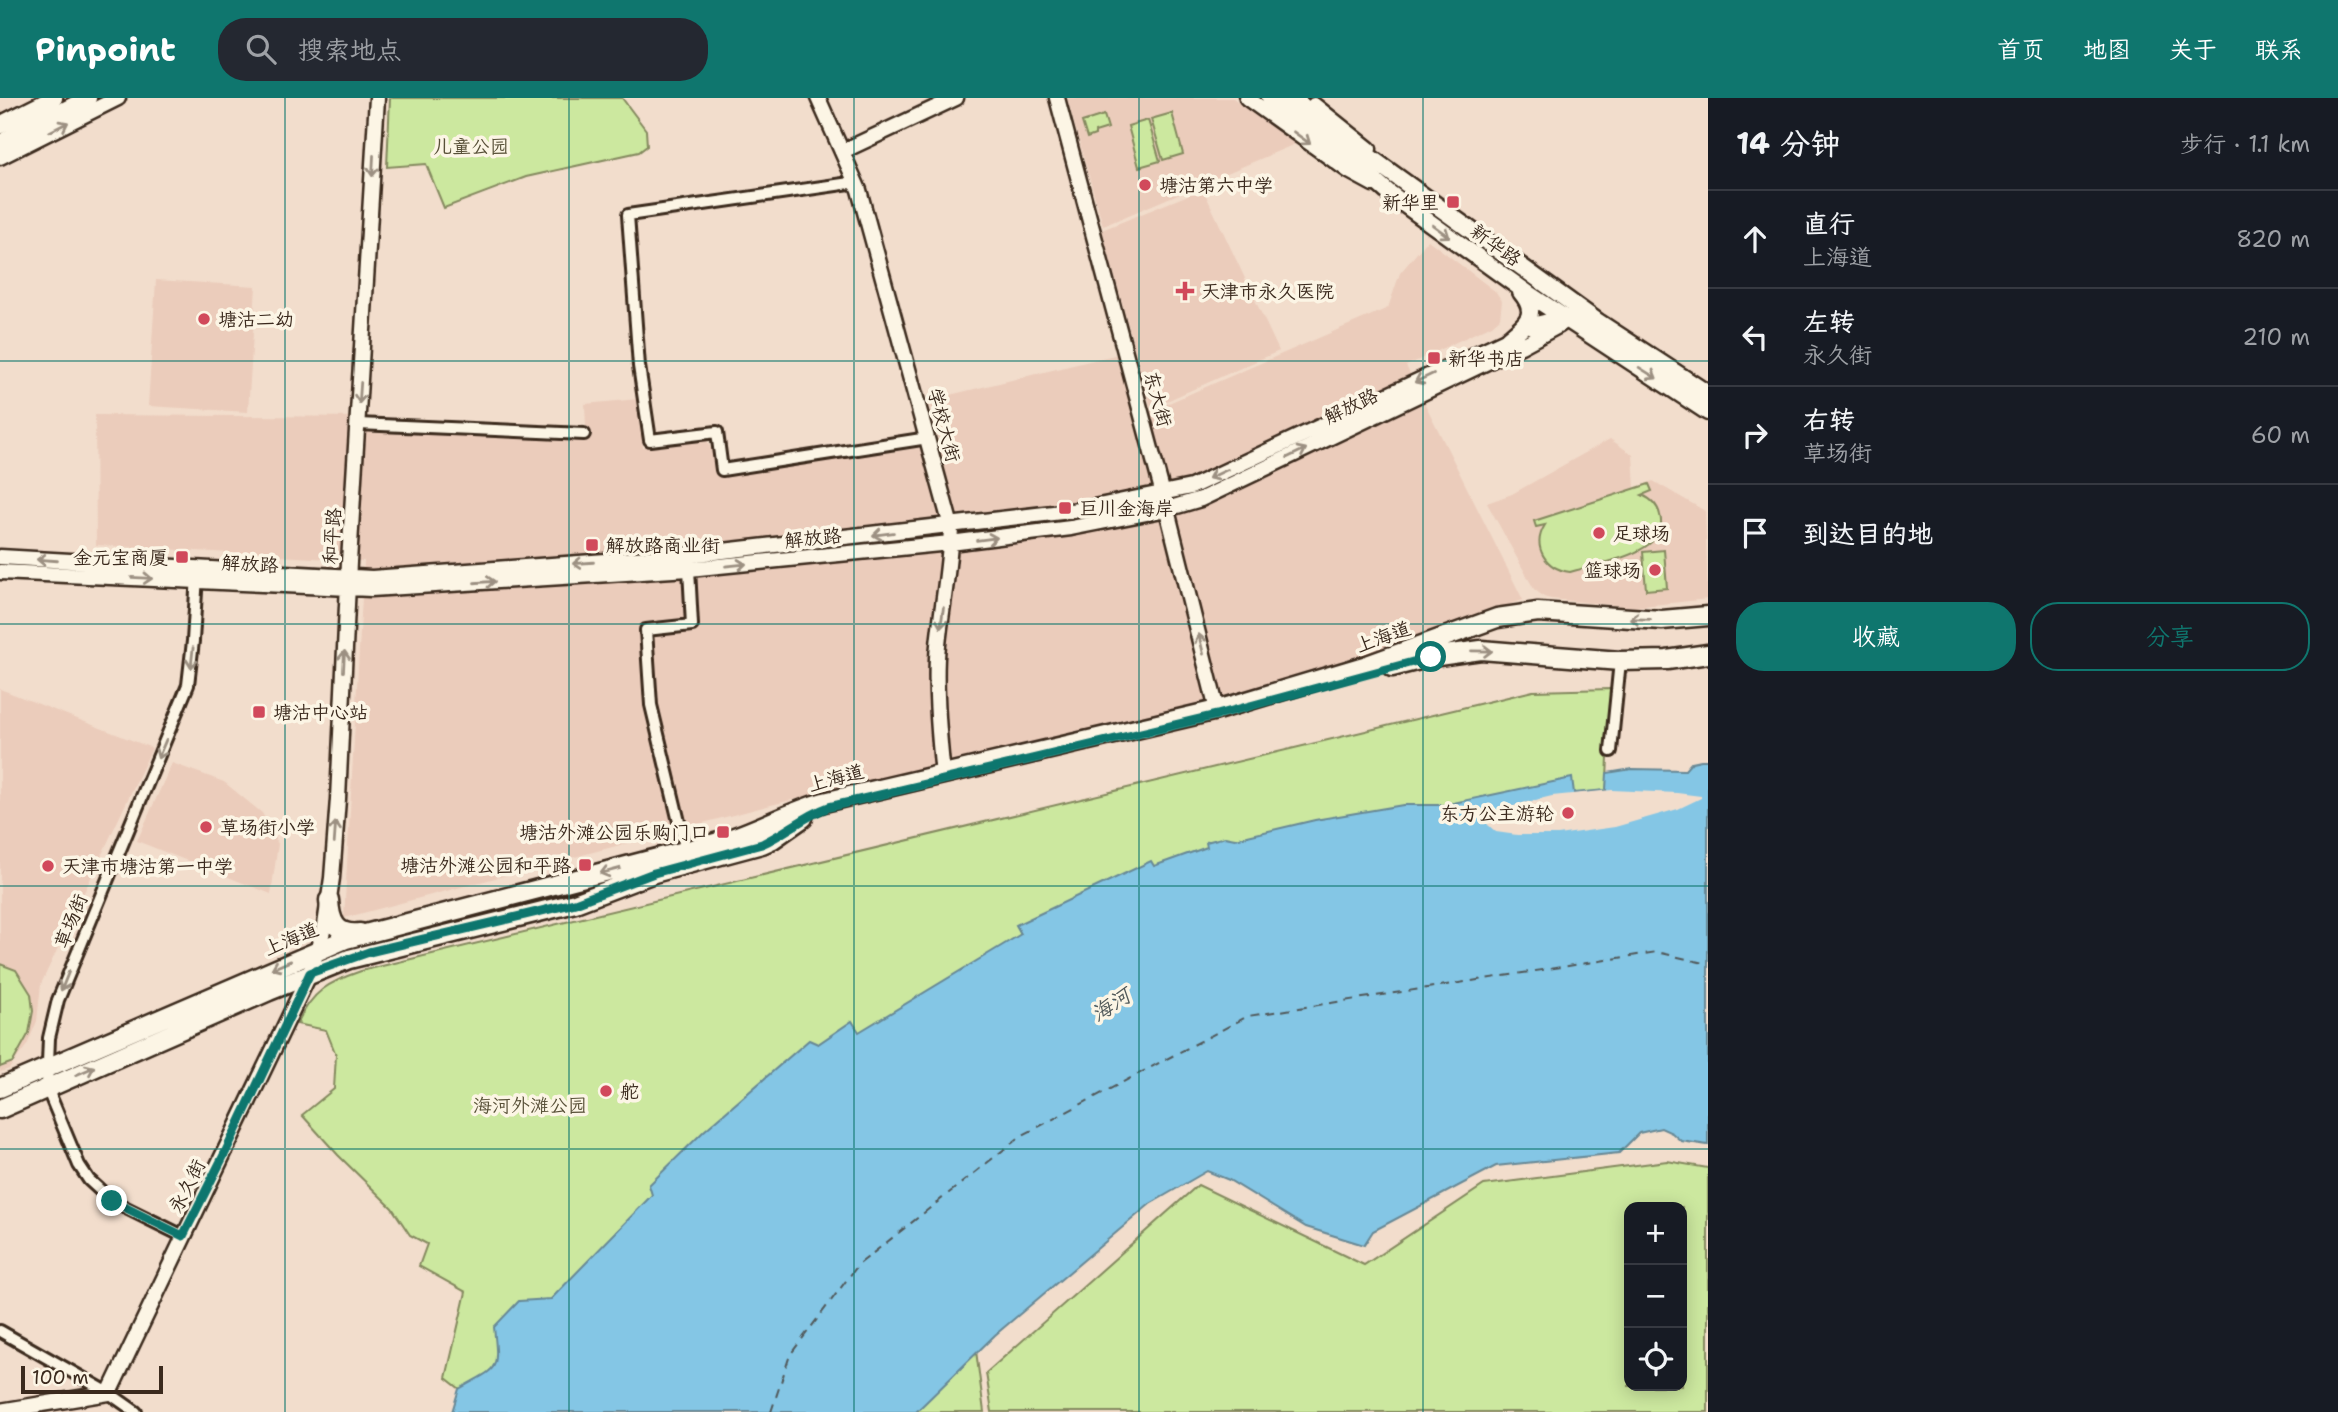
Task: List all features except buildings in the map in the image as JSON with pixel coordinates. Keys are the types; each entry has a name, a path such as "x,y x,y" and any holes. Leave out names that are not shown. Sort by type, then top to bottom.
{"main road":[{"path":"0,125 54,98"},
{"path":"0,143 88,98"},
{"name":"新华路","path":"1270,98 1353,153 1401,179 1542,280 1564,312"},
{"name":"新华路","path":"1292,98 1353,153 1389,193 1512,283 1708,394"},
{"path":"1508,339 1526,323 1530,313 1528,301 1512,283"},
{"path":"1535,332 1564,312"},
{"name":"新华路","path":"1594,329 1708,412"},
{"name":"上海道","path":"0,1088 317,950 367,932 748,834 824,802 1217,710 1367,665 1486,621 1512,615 1551,613 1662,620 1708,616"},
{"name":"上海道","path":"0,1109 310,973 369,952 575,903 654,873 762,844 805,817 829,807 1217,715 1422,659 1480,650 1620,661 1675,659 1708,654"},
{"path":"329,900 330,915 335,926 350,934 367,932"}],"street":[{"path":"0,117 38,98"},
{"path":"0,157 118,98"},
{"name":"和平路","path":"344,585 358,424 377,98"},
{"name":"学校大街","path":"818,98 855,179 880,260 951,526 937,672 943,775"},
{"path":"844,150 956,98"},
{"name":"东大街","path":"1057,98 1167,509 1217,710"},
{"path":"1247,98 1349,171 1389,193"},
{"path":"1305,98 1355,136 1401,179"},
{"path":"855,179 850,183 628,215 639,366 650,440 717,432 722,470 928,439"},
{"path":"1535,332 1594,329"},
{"name":"解放路","path":"0,572 311,575 344,585 688,555 1079,510 1191,487 1508,339 1535,332"},
{"name":"解放路","path":"0,557 197,575 385,588 689,569 1071,528 1167,509 1201,499 1535,332"},
{"path":"358,424 584,434"},
{"path":"686,851 651,705 646,630 692,625 689,569"},
{"name":"草场街","path":"183,1236 112,1201 89,1180 79,1165 47,1088 47,1068 53,1016 58,1000 188,685 194,641 197,575"},
{"path":"310,973 325,925 338,799 346,611 344,585"},
{"path":"1611,751 1620,661"},
{"name":"永久街","path":"109,1393 310,973"},
{"path":"0,1331 109,1393 136,1412"},
{"path":"0,1411 109,1393"}],"shaded area":[{"name":"塘沽第六中学","path":"1067,98 1233,98 1295,144 1103,226"},
{"name":"天津市永久医院","path":"1203,189 1279,351 1151,408 1102,230"},
{"path":"1428,240 1496,292 1502,301 1500,318 1492,325 1406,366 1523,600 1323,667 1205,702 771,805 344,918 364,561 96,545 95,415 370,417 586,428 585,404 638,399 643,447 707,441 718,475 940,445 929,400 1131,351 1148,412 1388,308 1400,273"},
{"name":"塘沽二幼","path":"156,280 256,286 248,412 148,406"},
{"path":"1610,439 1633,455 1635,488 1653,481 1705,511 1708,599 1634,607 1551,599 1534,589 1487,503 1512,494"},
{"name":"天津市塘沽第一中学","path":"0,689 152,748 41,984 37,1021 27,1045 9,1069 0,1072"},
{"name":"草场街小学","path":"172,763 224,782 262,813 278,844 271,894 137,841"}],"green space":[{"name":"儿童公园","path":"390,98 622,98 646,130 647,146 639,152 526,177 444,208 426,164 387,167"},
{"path":"1172,113 1183,154 1163,160 1151,119"},
{"path":"1104,115 1108,128 1087,138 1082,122"},
{"path":"1148,120 1160,161 1139,167 1128,126"},
{"path":"1649,484 1652,491 1642,495 1658,508 1660,528 1654,539 1643,548 1613,561 1570,572 1554,566 1543,556 1540,541 1545,525 1536,527 1534,521"},
{"name":"篮球场","path":"1664,550 1667,588 1646,590 1643,552"},
{"name":"海河外滩公园","path":"1611,689 1606,802 469,1396 446,1378 466,1292 419,1266 427,1244 410,1235 392,1208 302,1115 334,1089 336,1055 326,1030 297,1024 309,1003 323,989 361,971 1533,691"},
{"path":"0,964 16,970 31,994 33,1011 29,1033 13,1062 0,1067"},
{"path":"1667,1161 1708,1168 1708,1412 992,1412 986,1373 1198,1185 1364,1265 1484,1185"},
{"path":"975,1343 984,1412 894,1412"}],"water":[{"name":"海河","path":"1708,760 1708,1145 1681,1141 1661,1128 1639,1133 1619,1153 1496,1166 1373,1231 1364,1245 1306,1227 1229,1180 1207,1171 1150,1204 995,1335 916,1412 452,1412 459,1389 493,1367 496,1353 494,1327 519,1301 551,1299 652,1195 649,1185 704,1131 809,1040 818,1044 852,1021 859,1032 1021,934 1016,925 1151,861 1154,866 1207,847 1206,842 1225,837 1235,839 1315,820 1403,805 1444,805 1572,778 1574,793 1606,790 1607,773 1632,769 1685,770 1692,762"}],"pier":[{"path":"1612,790 1677,793 1701,798 1678,809 1615,827 1558,835 1496,832 1487,824 1493,815 1519,804 1552,796"}],"ferry route":[{"path":"771,1412 790,1355 858,1265 1021,1136 1248,1016 1657,952 1708,964"}],"place":[{"name":"塘沽第六中学","path":"1145,185"},
{"name":"新华里","path":"1453,202"},
{"name":"天津市永久医院","path":"1185,291"},
{"name":"塘沽二幼","path":"204,319"},
{"name":"新华书店","path":"1434,358"},
{"name":"巨川金海岸","path":"1065,508"},
{"name":"足球场","path":"1599,533"},
{"name":"解放路商业街","path":"592,545"},
{"name":"金元宝商厦","path":"182,557"},
{"name":"篮球场","path":"1655,570"},
{"name":"塘沽中心站","path":"259,712"},
{"name":"东方公主游轮","path":"1568,813"},
{"name":"草场街小学","path":"206,827"},
{"name":"塘沽外滩公园乐购门口","path":"723,832"},
{"name":"塘沽外滩公园和平路","path":"585,865"},
{"name":"天津市塘沽第一中学","path":"48,866"},
{"name":"舵","path":"606,1091"}],"route":[{"path":"112,1201 183,1236 310,973 369,952 575,903 654,873 762,844 805,817 829,807 1217,715 1431,657"}]}
